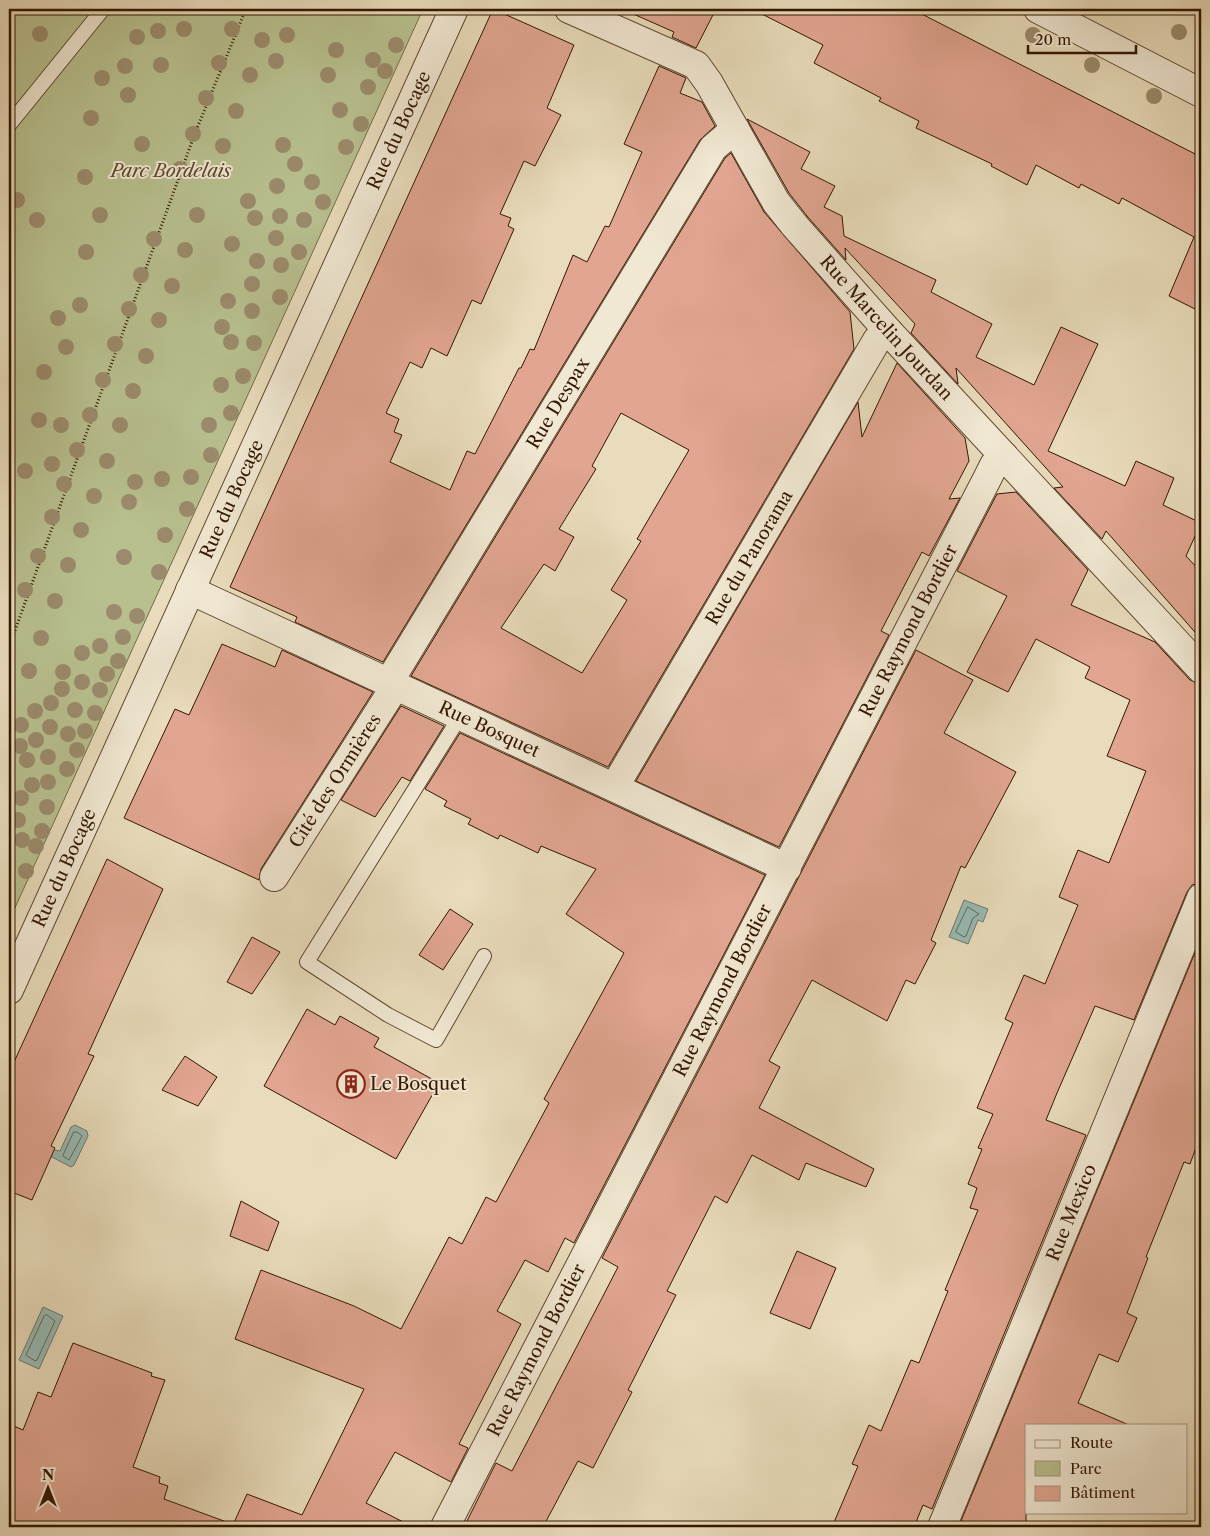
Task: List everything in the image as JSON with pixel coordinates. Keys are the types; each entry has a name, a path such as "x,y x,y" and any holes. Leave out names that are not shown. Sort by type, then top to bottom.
{"street":[{"name":"Rue du Bocage","path":"9,990 454,9"},
{"name":"Rue Marcelin Jourdan","path":"569,9 696,65 709,83 776,202 888,331 1201,669"},
{"path":"1038,9 1201,93"},
{"name":"Rue Despax","path":"393,684 713,148 735,129"},
{"name":"Rue du Panorama","path":"615,786 877,340 888,331"},
{"name":"Rue Raymond Bordier","path":"445,1527 994,465 1004,456"},
{"name":"Rue Bosquet","path":"190,590 615,786 787,868"},
{"name":"Cité des Ormières","path":"274,877 393,684"},
{"name":"Rue Mexico","path":"942,1527 1201,898"}],"lane":[{"path":"9,125 103,9"},
{"path":"461,715 307,962 388,1015 436,1040 484,956"}],"path":[{"path":"9,647 195,133 246,9"}],"green space":[{"name":"Parc Bordelais","path":"9,9 423,9 9,921"}],"water":[{"path":"964,900 988,909 983,922 978,920 968,944 949,937"},
{"path":"75,1125 87,1131 88,1136 74,1165 71,1167 50,1156 53,1150 60,1151 71,1127"},
{"path":"43,1307 63,1316 39,1369 19,1360"}],"building":[{"path":"493,9 574,45 547,108 561,115 535,166 524,161 500,214 511,218 508,226 514,229 481,304 472,300 447,356 431,348 422,368 410,362 386,413 399,419 394,432 402,435 390,462 450,490 467,451 475,454 519,368 521,368 530,349 534,350 573,255 587,262 605,226 609,227 642,152 624,144 659,66 686,78 680,93 702,102 715,126 700,140 383,662 295,622 297,617 230,587"},
{"path":"622,9 716,9 696,48 672,37 674,32"},
{"path":"752,9 912,9 1201,157 1201,312 1169,296 1194,237 1122,198 1119,204 1081,184 1079,188 1036,165 1027,185 991,166 992,164 916,128 919,121 879,101 881,98 814,63 823,45"},
{"path":"747,119 810,152 801,169 835,186 824,207 842,216 844,236 936,280 931,292 992,324 976,357 1034,385 1061,327 1098,344 1048,451 1125,486 1136,461 1174,478 1163,505 1201,523 1186,556 1201,572 1201,639 1106,531 1102,539 1054,488 1063,487 956,368 958,384 911,333 915,324 845,248 846,260 807,216 789,193"},
{"path":"731,153 764,212 850,312 854,349 608,767 411,676 725,158","holes":["621,413 689,450 637,539 641,541 611,590 627,600 582,673 501,628 544,564 555,571 574,537 559,529 596,469 592,466"]},
{"path":"897,363 965,438 969,461 949,499 960,498 929,556 922,552 913,569 881,631 889,635 779,847 636,781 858,402 862,437"},
{"path":"1016,492 1088,570 1071,605 1155,642 1190,680 1201,684 1201,883 1192,885 1187,892 1134,1020 1095,1006 1057,1093 1046,1120 1086,1135 932,1509 923,1505 914,1527 832,1527 858,1466 852,1464 869,1425 881,1431 911,1360 919,1363 948,1291 945,1290 978,1210 970,1208 977,1188 968,1184 982,1149 978,1148 993,1114 977,1108 1013,1023 1005,1019 1024,975 1045,984 1078,905 1059,897 1078,850 1109,863 1146,771 1107,756 1130,700 1085,678 1090,667 1036,639 1008,692 967,672 1007,596 957,571 997,494"},
{"path":"222,644 275,667 282,650 373,692 261,869 259,880 124,818 175,709 189,715"},
{"path":"916,650 973,680 944,733 1016,772 965,868 961,866 931,940 936,943 915,984 906,980 887,1021 812,980 769,1061 780,1067 759,1108 874,1169 866,1187 806,1163 799,1180 752,1155 727,1203 715,1196 667,1291 676,1295 628,1390 632,1392 593,1468 578,1461 543,1527 464,1527 496,1463 512,1471 618,1267 602,1258"},
{"path":"401,706 444,726 410,781 402,777 375,817 341,800"},
{"path":"460,733 765,875 574,1243 565,1238 548,1272 525,1260 497,1311 521,1324 459,1444 468,1448 451,1482 395,1452 366,1503 413,1527 232,1527 247,1494 302,1515 364,1389 235,1339 261,1270 354,1306 401,1329 449,1237 462,1244 486,1197 496,1202 549,1103 544,1099 624,953 566,914 596,869 541,846 538,853 500,835 498,839 468,824 471,819 444,806 447,801 425,789"},
{"path":"107,859 163,889 88,1054 94,1056 51,1146 55,1148 32,1200 9,1191 9,1073"},
{"path":"450,909 473,924 443,970 419,955"},
{"path":"252,937 280,952 252,994 227,982"},
{"path":"1201,938 1201,1134 1190,1164 1184,1162 1146,1257 1148,1258 1127,1313 1137,1318 1118,1362 1099,1354 1078,1403 1127,1424 1025,1424 1026,1527 977,1527 961,1521"},
{"name":"Le Bosquet","path":"307,1009 335,1025 340,1016 379,1038 374,1047 439,1083 396,1159 264,1086"},
{"path":"185,1056 217,1077 198,1106 162,1090"},
{"path":"241,1201 279,1222 268,1251 230,1236"},
{"path":"797,1251 836,1268 810,1329 770,1313"},
{"path":"73,1343 152,1373 151,1376 165,1380 133,1467 160,1477 159,1483 168,1486 164,1499 232,1524 232,1527 9,1527 9,1424 23,1430 38,1392 51,1397"}],"place":[{"name":"Le Bosquet","path":"351,1084"}]}
